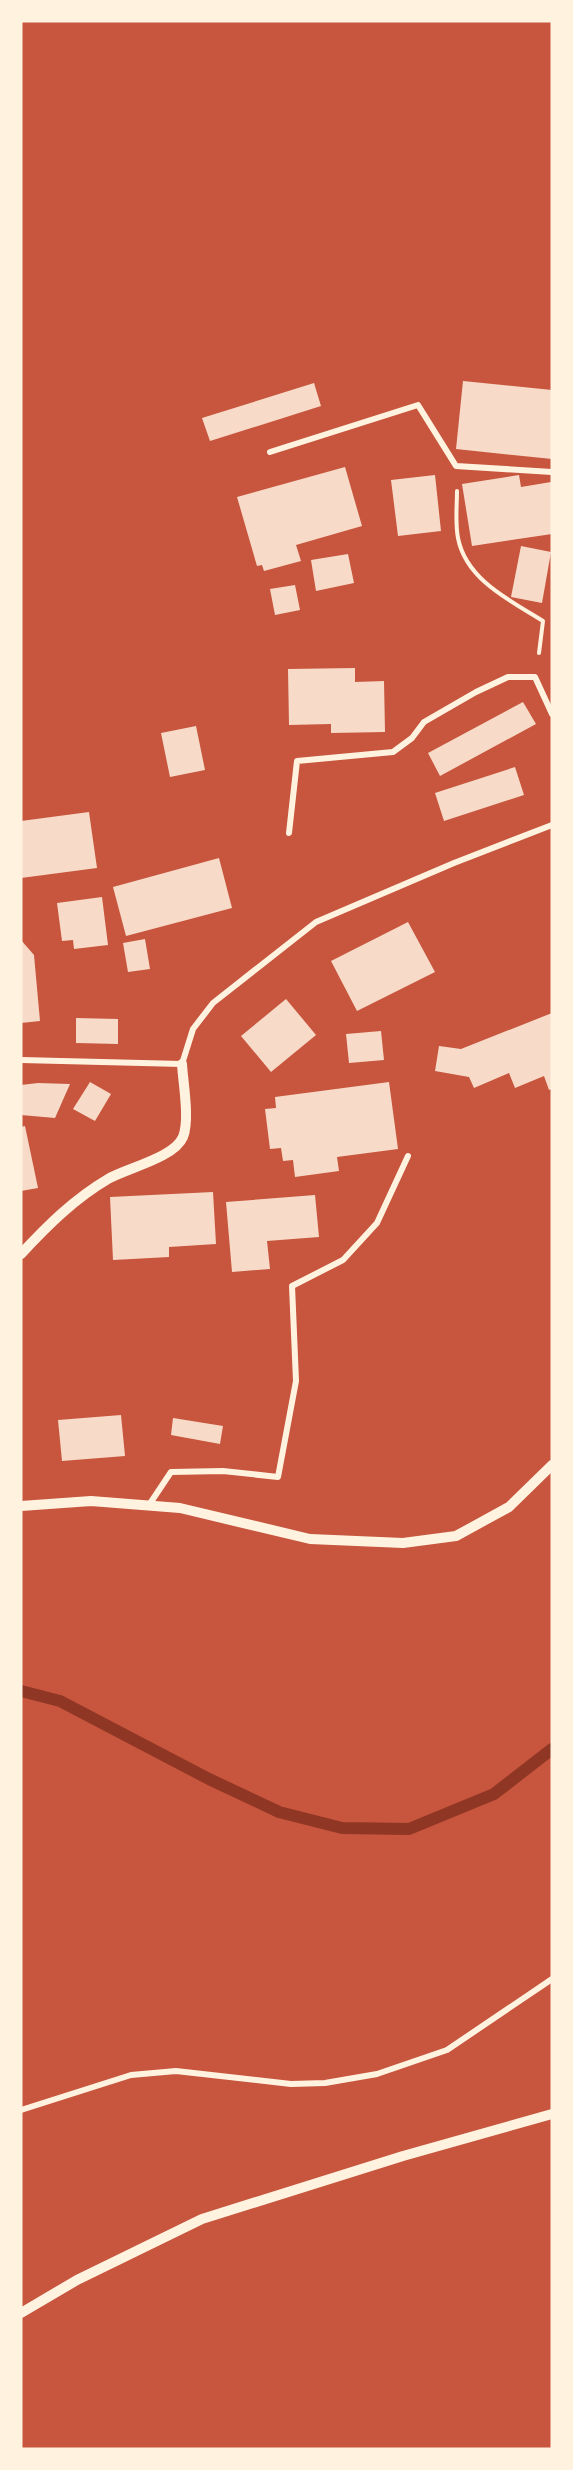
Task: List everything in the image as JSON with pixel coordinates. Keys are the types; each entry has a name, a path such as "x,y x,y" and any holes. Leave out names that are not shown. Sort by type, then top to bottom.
{"street":[{"path":"270,452 418,405 456,466 552,472"},
{"path":"289,833 297,761 393,752 412,738 424,722 476,692 508,677 535,677 552,714"},
{"path":"21,1254 59,1214 108,1179 175,1148 182,1138 185,1125 182,1064 193,1029 213,1003 315,922 454,863 552,825"},
{"path":"21,1060 182,1064"},
{"path":"149,1505 171,1472 223,1471 278,1477 296,1381 292,1286 343,1260 377,1223 408,1156"},
{"path":"21,1506 90,1501 149,1505 180,1508 310,1539 404,1543 456,1536 508,1507 552,1465"},
{"path":"21,2110 131,2075 176,2071 291,2084 326,2083 376,2074 447,2050 552,1979"},
{"path":"21,2313 77,2280 202,2219 552,2114"}],"path":[{"path":"456,466 458,539 472,567 491,590 543,621 535,677"}],"building":[{"path":"463,381 552,390 552,459 456,449"},
{"path":"314,383 321,406 210,441 202,418"},
{"path":"345,467 362,526 296,545 301,561 264,571 262,565 257,566 237,497"},
{"path":"435,475 441,531 398,536 391,480"},
{"path":"519,475 521,487 551,482 552,534 472,546 462,484"},
{"path":"521,546 551,552 542,603 511,597"},
{"path":"348,554 354,583 316,591 311,560"},
{"path":"295,585 300,610 275,615 270,589"},
{"path":"355,668 355,682 384,681 385,732 331,733 331,724 289,725 288,669"},
{"path":"523,702 536,724 440,776 428,753"},
{"path":"196,726 205,770 170,777 161,733"},
{"path":"515,767 524,795 444,821 435,793"},
{"path":"89,812 97,868 21,878 21,821"},
{"path":"219,858 232,908 126,936 113,887"},
{"path":"102,897 108,945 74,949 73,940 62,941 57,903"},
{"path":"408,922 435,972 357,1011 331,961"},
{"path":"145,939 150,969 128,972 123,943"},
{"path":"21,940 34,955 40,1021 21,1023"},
{"path":"286,999 316,1035 271,1072 241,1036"},
{"path":"552,1013 552,1089 549,1090 544,1076 515,1088 509,1073 474,1088 469,1077 435,1071 439,1046 461,1049"},
{"path":"76,1018 118,1019 118,1044 76,1043"},
{"path":"381,1031 384,1060 349,1063 346,1034"},
{"path":"90,1082 111,1094 95,1121 73,1109"},
{"path":"389,1082 398,1149 337,1157 339,1171 295,1177 293,1160 283,1161 281,1148 270,1149 265,1109 276,1108 275,1097"},
{"path":"70,1084 55,1118 21,1115 21,1085"},
{"path":"25,1126 38,1188 21,1191 21,1127"},
{"path":"213,1192 216,1244 169,1247 169,1257 113,1260 110,1197"},
{"path":"315,1195 319,1237 267,1241 270,1269 232,1272 226,1202"},
{"path":"121,1415 125,1456 62,1461 58,1420"},
{"path":"173,1418 223,1426 220,1444 171,1435"}],"waterway":[{"path":"21,1691 60,1701 209,1779 279,1812 342,1828 409,1829 494,1794 552,1749"}]}
